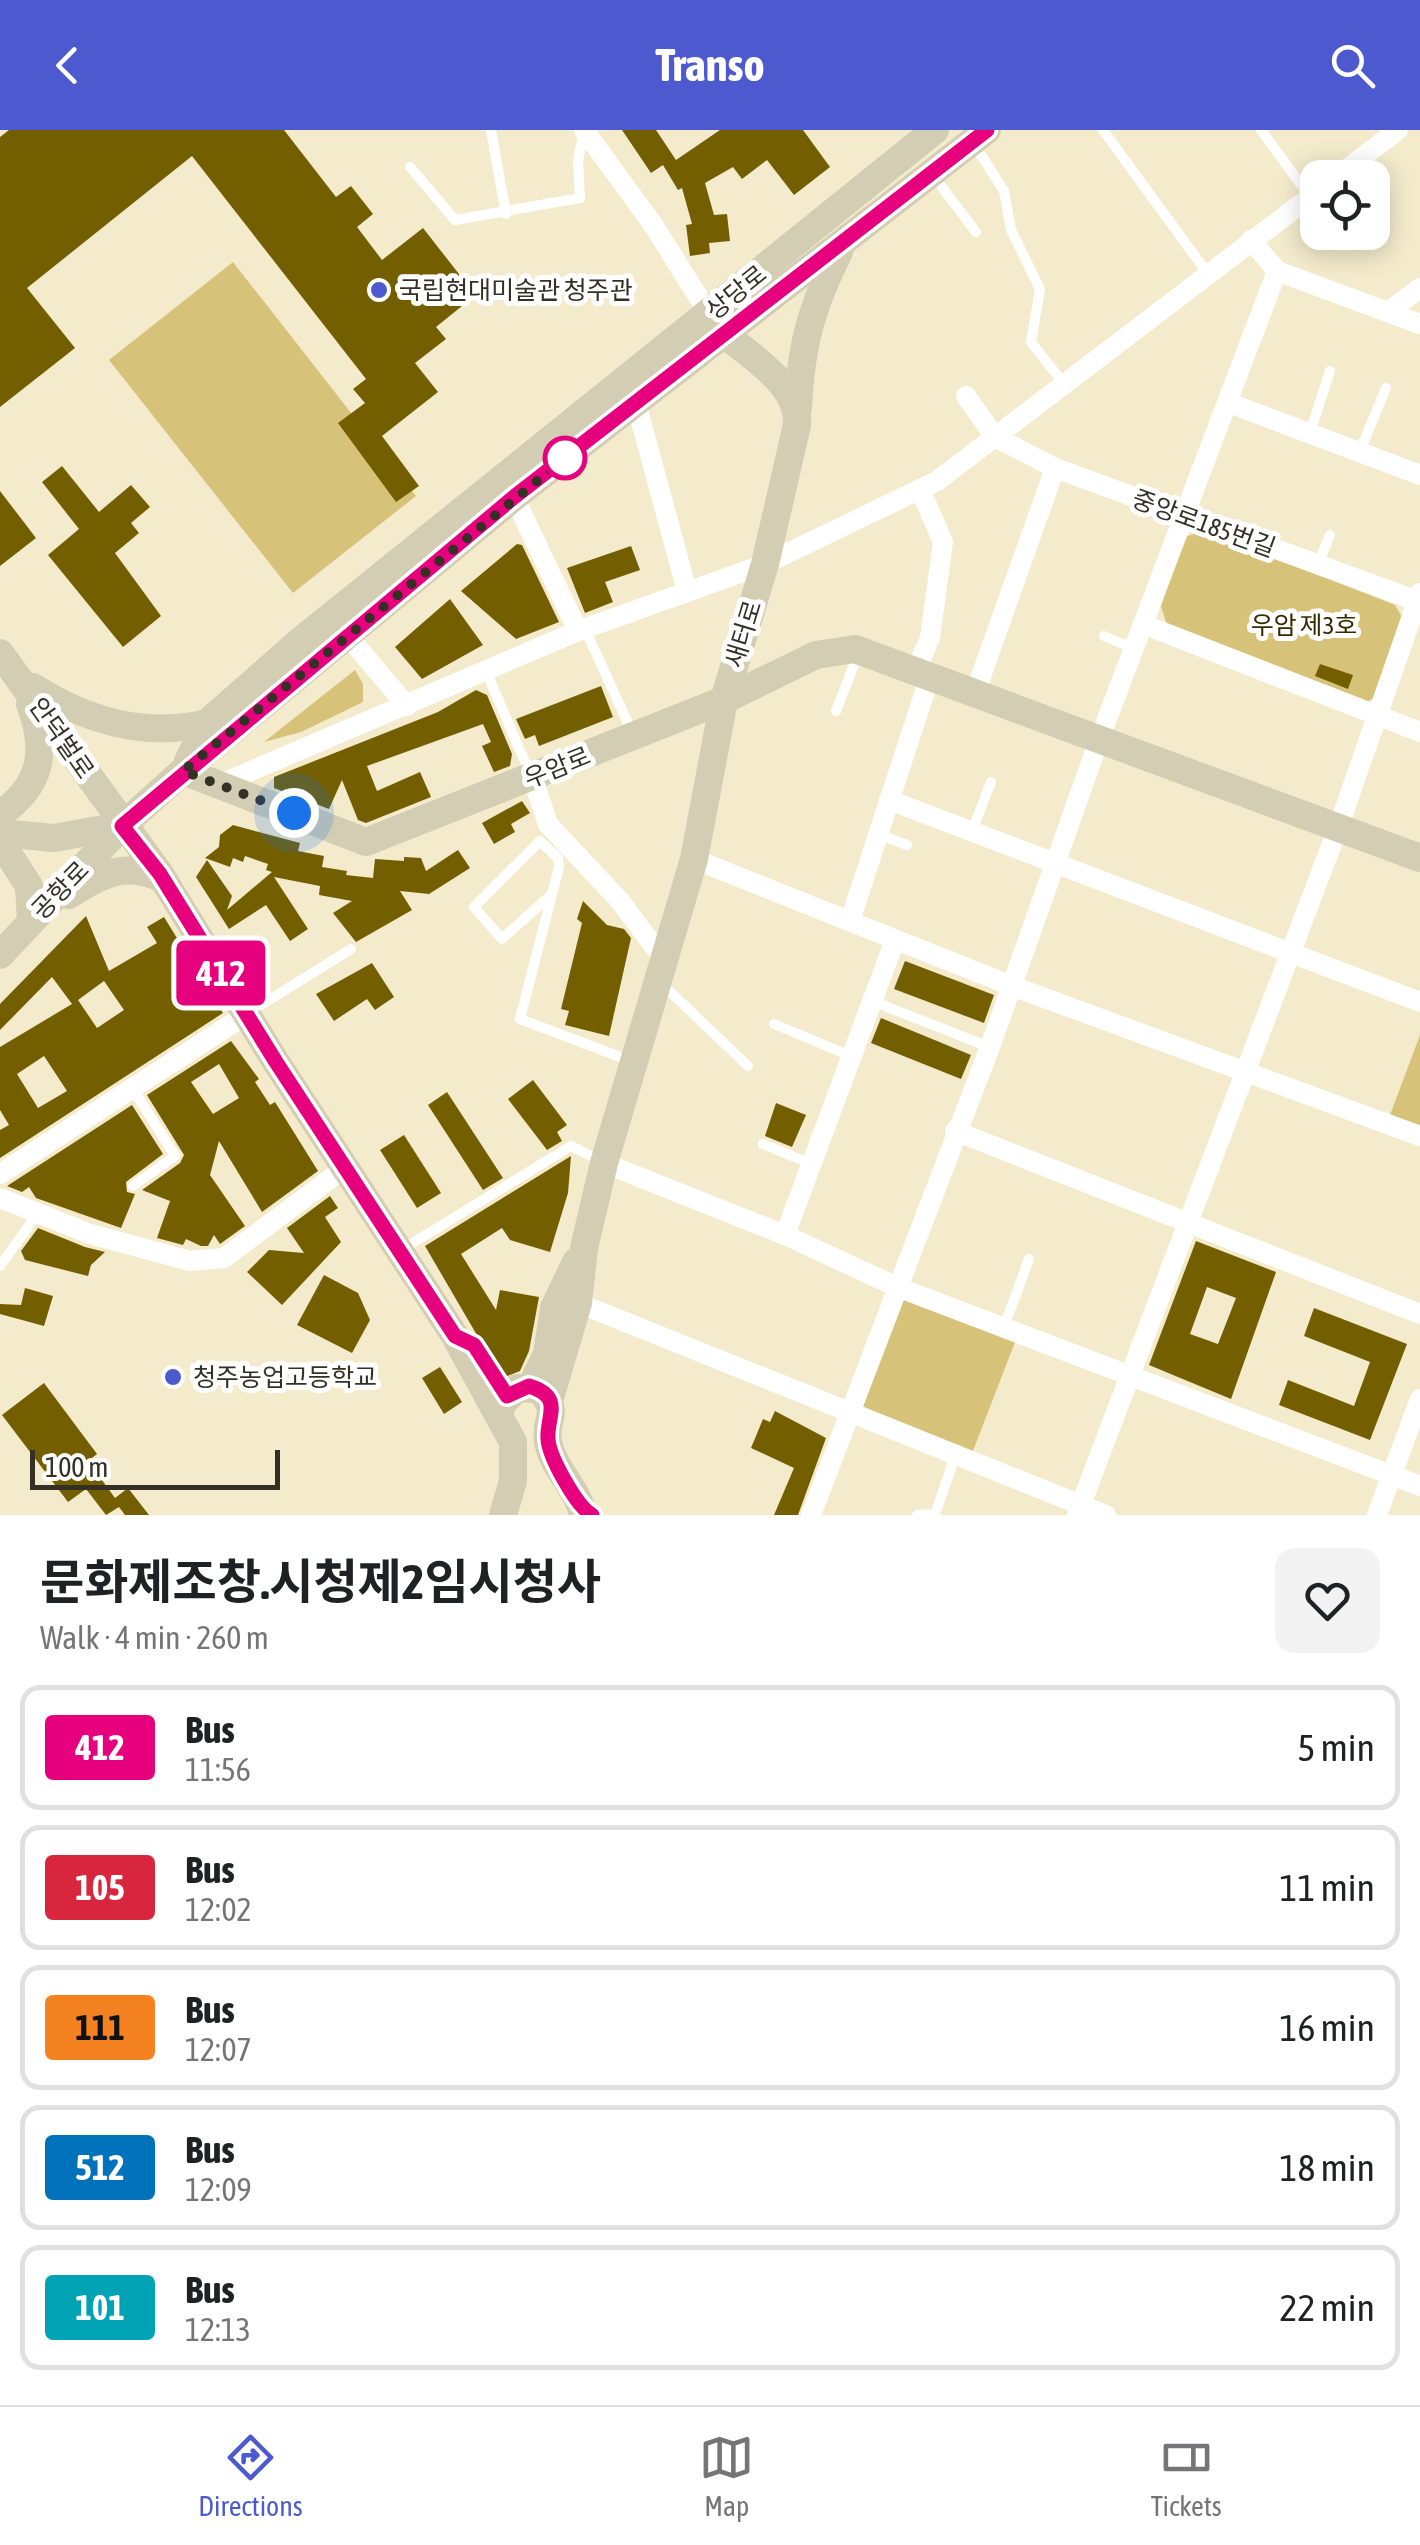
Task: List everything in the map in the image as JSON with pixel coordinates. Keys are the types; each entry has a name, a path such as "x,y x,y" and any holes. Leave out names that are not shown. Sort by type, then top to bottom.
{"street":[{"path":"584,130 654,226 717,325 770,373 798,408"},
{"name":"상당로","path":"122,826 514,497 636,403 935,130"},
{"path":"1359,160 1398,130"},
{"name":"상당로","path":"183,771 207,723 299,642 717,325 842,246 980,136"},
{"path":"222,783 581,629 764,564 920,490 1300,204"},
{"path":"1251,240 1277,271 1420,324"},
{"name":"새터로","path":"584,1248 632,1062 694,860 724,700 764,564 798,408 808,320 842,246"},
{"path":"811,1515 954,1131 990,1047 1099,740 1187,517 1277,271"},
{"path":"1388,312 1420,288"},
{"path":"966,396 995,437"},
{"path":"636,403 687,591"},
{"path":"1229,403 1420,475"},
{"name":"중앙로185번길","path":"995,437 1055,468 1419,598"},
{"path":"974,696 1055,468"},
{"path":"850,921 889,800 930,638 943,542 920,490"},
{"path":"514,497 581,629"},
{"path":"1078,1510 1338,828 1419,598"},
{"path":"1146,625 1420,732"},
{"path":"347,635 407,706"},
{"path":"859,651 1420,858"},
{"name":"우암로","path":"183,771 366,842 724,700 816,655 859,651"},
{"name":"안덕벌로","path":"0,653 164,879 455,1336 521,1399 507,1505"},
{"path":"20,679 108,724 150,729 207,723"},
{"path":"0,814 30,787 42,746 20,679"},
{"path":"532,777 548,824 620,901 662,971"},
{"path":"889,800 1420,1002"},
{"path":"0,833 54,838 122,826"},
{"name":"공항로","path":"0,955 122,826"},
{"path":"0,841 29,886 30,921 112,871 131,868 164,879"},
{"path":"694,860 1012,986 1420,1136"},
{"path":"786,1235 895,940"},
{"path":"0,1174 247,1014"},
{"path":"954,1131 1420,1314"},
{"path":"604,1163 786,1235 897,1286 1420,1486"},
{"path":"0,1198 90,1234 190,1262 224,1258 346,1166"},
{"path":"521,1399 578,1303 584,1248"},
{"path":"521,1399 547,1354 554,1308 584,1248"},
{"path":"578,1303 1078,1510 1106,1515"},
{"path":"521,1399 553,1412 548,1440 581,1507"},
{"path":"1377,1515 1420,1400"},
{"path":"507,1505 532,1479 545,1477 581,1507"}],"lane":[{"path":"492,130 506,214"},
{"path":"410,167 455,220 506,214 580,198 578,161 584,130"},
{"path":"1104,130 1208,274"},
{"path":"1260,130 1300,177"},
{"name":"상당로","path":"980,136 1004,192 1011,230 1040,289 1030,342 1064,384"},
{"path":"932,174 976,232"},
{"path":"1310,434 1330,371"},
{"path":"1354,450 1386,388"},
{"path":"1317,564 1330,535"},
{"path":"581,629 634,736"},
{"path":"1104,636 1136,650"},
{"path":"836,711 859,651"},
{"path":"486,671 532,777"},
{"path":"972,832 991,782"},
{"path":"878,834 907,845"},
{"path":"552,894 502,939 474,907 540,840 558,858 552,894 520,1020 632,1062"},
{"path":"247,1014 351,948"},
{"path":"662,971 748,1066"},
{"path":"872,1001 990,1047"},
{"path":"774,1024 852,1056"},
{"path":"133,1089 175,1156 134,1186"},
{"path":"763,1144 812,1165"},
{"path":"402,1249 571,1146 604,1163"},
{"path":"0,1266 38,1213"},
{"path":"1004,1328 1030,1259"},
{"path":"917,1515 935,1514 955,1457"}],"green space":[{"path":"233,262 416,496 293,593 109,360"},
{"name":"우암 제3호","path":"1205,530 1395,605 1402,617 1374,698 1363,704 1167,625 1161,606 1185,537"},
{"path":"355,670 363,684 363,702 301,732 264,742"},
{"path":"1420,1035 1420,1127 1390,1115"},
{"path":"910,1296 1017,1337 971,1456 870,1417 860,1405 897,1305"}],"building":[{"path":"9,130 284,130 336,197 351,186 373,214 357,227 382,260 423,228 459,274 462,306 436,327 446,339 415,363 438,392 382,436 419,486 396,502 338,423 365,403 353,389 366,379 192,156 27,288 75,348 0,407 0,137"},
{"path":"622,130 656,130 676,160 720,130 803,130 830,167 794,195 767,160 742,179 733,167 705,183 714,215 727,214 730,241 709,243 710,253 690,256 686,225 692,224 682,188 678,190 663,165 651,173"},
{"path":"62,466 99,512 131,485 150,507 131,523 139,533 115,553 161,616 123,647 48,555 79,529 42,482"},
{"path":"0,491 36,538 0,566"},
{"path":"517,544 522,545 559,622 516,639 461,591"},
{"path":"631,546 640,570 605,582 613,602 585,613 567,568"},
{"path":"450,599 483,645 422,679 395,647"},
{"path":"1320,664 1353,675 1348,689 1315,676"},
{"path":"601,686 613,717 539,746 535,735 525,739 516,719"},
{"path":"476,690 487,695 512,754 510,766 494,772 482,746 491,742 483,724 367,766 377,791 420,772 431,797 366,823 358,820 342,780 329,809 274,788 274,777 438,712"},
{"path":"522,801 530,813 511,824 515,832 494,844 482,823"},
{"path":"233,825 300,843 298,851 324,856 322,867 347,871 346,875 373,878 375,859 404,861 404,857 421,858 426,871 458,850 470,868 429,894 400,891 412,910 356,942 333,913 352,901 319,895 320,886 274,877 308,929 290,941 266,905 229,929 196,877 207,860 232,896 227,910 272,872 266,870 268,864 245,856 243,862 233,858 230,867 205,858 219,847 220,835"},
{"path":"583,901 607,925 624,929 631,938 609,1036 565,1025 569,1011 561,1009 582,923 577,919"},
{"path":"86,916 109,971 157,943 147,927 164,917 223,1013 0,1158 0,1130 9,1125 0,1110 0,1047 72,1004 52,977 0,1030 0,1004","holes":["104,981 124,1010 97,1028 78,1000","44,1056 67,1091 38,1108 17,1074"]},
{"path":"905,961 994,995 984,1023 894,989"},
{"path":"372,963 394,997 375,1010 367,999 334,1021 316,994"},
{"path":"881,1018 971,1055 961,1079 871,1043"},
{"path":"231,1041 259,1079 255,1082 270,1105 275,1102 318,1171 262,1212 219,1141 210,1175 245,1226 220,1244 214,1235 208,1246 186,1239 183,1245 157,1238 170,1201 142,1190 180,1163 184,1155 147,1095","holes":["219,1064 239,1098 213,1114 191,1082"]},
{"path":"533,1080 567,1125 557,1132 562,1141 547,1150 508,1099"},
{"path":"447,1092 503,1178 483,1190 428,1105"},
{"path":"776,1103 806,1115 792,1147 765,1136"},
{"path":"132,1105 163,1154 126,1182 127,1192 135,1194 121,1228 36,1198 29,1187 22,1192 7,1186"},
{"path":"404,1135 441,1193 417,1208 380,1150"},
{"path":"571,1156 568,1193 550,1252 510,1240 502,1228 461,1254 496,1310 500,1290 539,1297 529,1351 520,1371 502,1378 425,1246"},
{"path":"330,1196 338,1208 325,1217 341,1242 282,1305 247,1272 269,1250 304,1253 287,1228"},
{"path":"38,1228 105,1252 91,1265 88,1276 25,1260 21,1251"},
{"path":"1196,1241 1276,1272 1231,1399 1149,1365","holes":["1207,1287 1236,1298 1218,1344 1190,1334"]},
{"path":"324,1275 358,1293 370,1320 352,1353 297,1325"},
{"path":"25,1288 53,1296 44,1326 0,1314 0,1304 21,1305"},
{"path":"1314,1308 1407,1344 1370,1440 1279,1405 1288,1380 1354,1406 1370,1362 1304,1336"},
{"path":"440,1367 462,1402 444,1414 422,1378"},
{"path":"44,1383 97,1454 88,1461 115,1498 128,1488 149,1515 125,1515 119,1507 106,1515 86,1489 68,1502 2,1415"},
{"path":"775,1411 826,1438 798,1515 774,1515 794,1468 751,1448 763,1419 770,1422"}],"bus line":[{"name":"412","path":"592,1515 582,1510 554,1460 548,1440 553,1412 549,1401 539,1389 529,1386 517,1388 507,1396 474,1345 455,1336 402,1249 276,1062 160,874 122,826 514,497 987,130"}],"place":[{"name":"국립현대미술관 청주관","path":"379,290"},
{"name":"청주농업고등학교","path":"173,1377"}],"route":[{"path":"294,813 183,771 575,450 565,458"}]}
